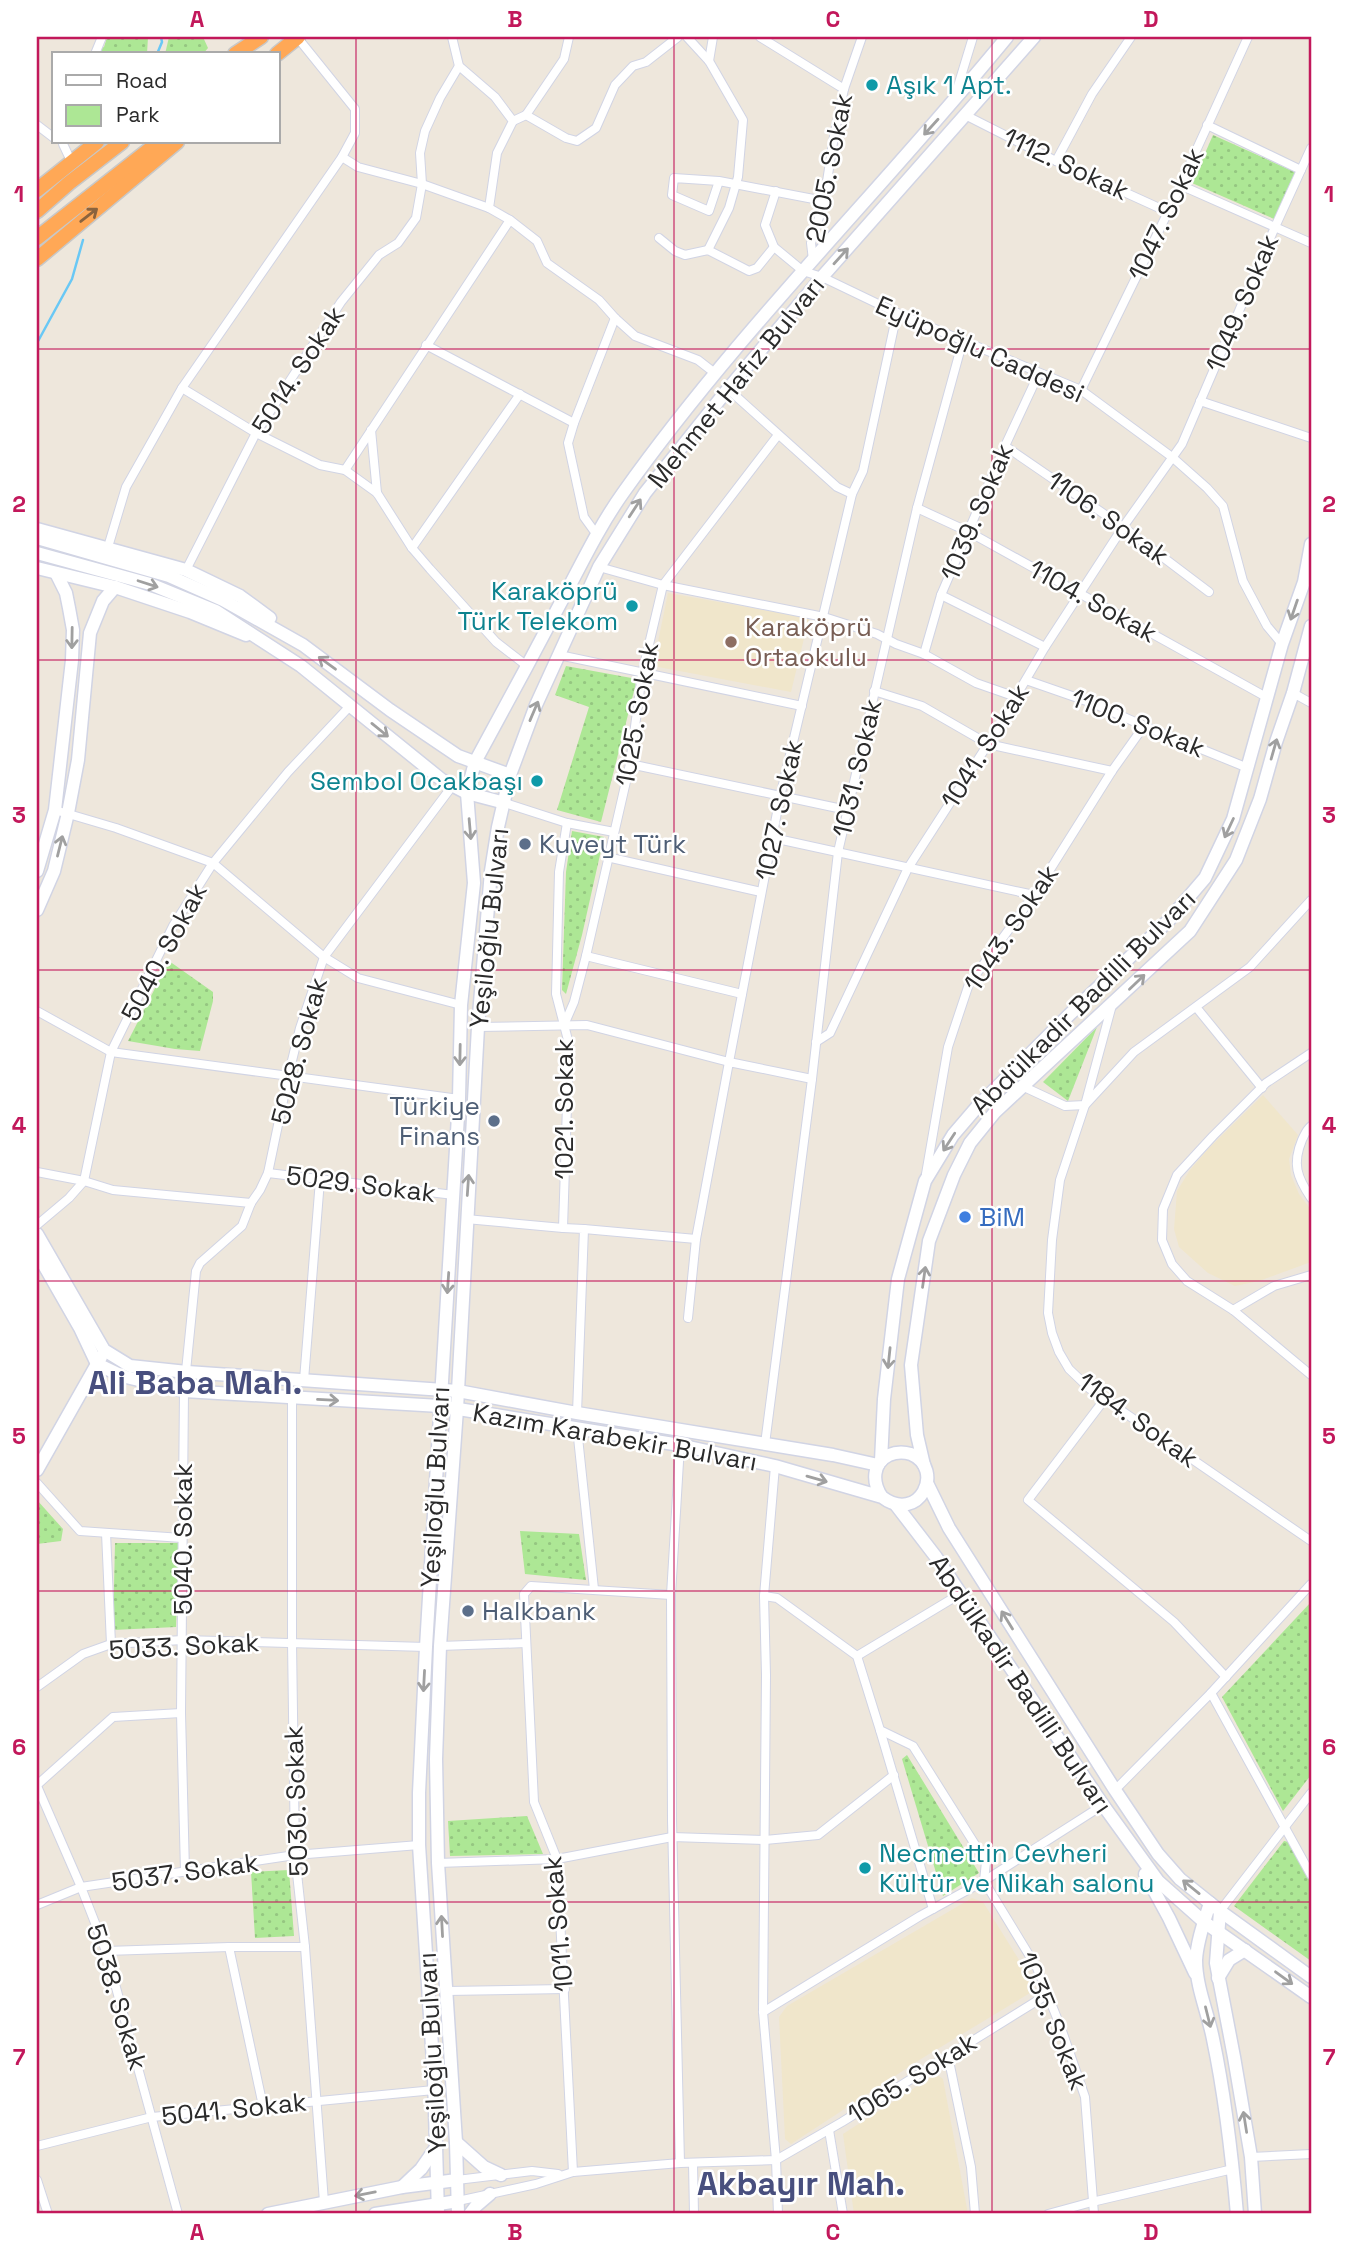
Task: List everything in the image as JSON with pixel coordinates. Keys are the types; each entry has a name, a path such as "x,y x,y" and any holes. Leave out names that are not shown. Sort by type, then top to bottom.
{"highway":[{"path":"238,52 261,37"},
{"path":"280,52 299,37"},
{"path":"37,190 94,144"},
{"path":"37,211 119,144"},
{"path":"37,238 156,144"},
{"path":"37,259 175,144"}],"main road":[{"name":"Mehmet Hafız Bulvarı","path":"475,762 597,535 636,475 803,271 954,102 1007,37"},
{"name":"Mehmet Hafız Bulvarı","path":"510,775 531,717 599,567 645,493 822,277 1034,37"},
{"path":"37,529 186,570 240,597 447,748 458,755 510,775"},
{"path":"37,538 169,576 223,600 303,645"},
{"name":"Abdülkadir Badilli Bulvarı","path":"880,1463 884,1399 898,1279 925,1181 953,1135 977,1107 1169,920 1205,878 1233,819 1282,644 1304,582 1311,544"},
{"path":"37,552 150,584 216,611 301,666 442,780 467,793 505,803"},
{"path":"37,568 115,587 190,612 242,635 256,636"},
{"path":"37,910 54,871 62,811 73,630 66,593 56,573"},
{"path":"37,871 42,839 62,811 78,760 90,633 103,601 115,587"},
{"name":"Abdülkadir Badilli Bulvarı","path":"924,1466 917,1436 911,1365 929,1241 954,1175 970,1143 995,1112 1190,931 1236,860 1260,799 1311,626"},
{"name":"Yeşiloğlu Bulvarı","path":"438,2209 435,2090 419,1845 426,1647 454,1195 461,1005 474,883 467,793 475,762"},
{"name":"Yeşiloğlu Bulvarı","path":"458,2208 438,1863 436,1759 440,1646 457,1409 478,1027 491,871 510,775"},
{"path":"37,1234 104,1350 37,1470"},
{"path":"37,1253 80,1328 97,1364"},
{"name":"Kazım Karabekir Bulvarı","path":"104,1350 130,1366 458,1391 880,1463"},
{"name":"Kazım Karabekir Bulvarı","path":"97,1364 122,1376 184,1391 440,1406 680,1445 775,1466 882,1497"},
{"path":"901,1452 918,1459 924,1466 927,1483 920,1498 905,1505 897,1505 882,1497 874,1482 880,1463 892,1454 901,1452"},
{"name":"Abdülkadir Badilli Bulvarı","path":"927,1483 949,1528 1115,1790 1169,1867 1215,1907 1311,1977"},
{"name":"Abdülkadir Badilli Bulvarı","path":"897,1505 936,1557 1103,1805 1158,1881 1204,1922 1311,1997"},
{"path":"1119,1827 1169,1918 1198,1980 1213,2040 1233,2169 1237,2214"},
{"path":"1198,1980 1197,1948 1204,1922 1215,1907"},
{"path":"1215,1907 1216,1963 1251,2157 1255,2214"},
{"path":"1219,1978 1229,1960 1245,1950"},
{"path":"456,2142 484,2167 501,2175"},
{"path":"402,2187 421,2169 437,2146"},
{"path":"268,2214 402,2187 457,2180"},
{"path":"470,2214 490,2194"},
{"path":"375,2214 458,2208"}],"street":[{"path":"108,547 126,487 182,388 342,158 355,133 355,110 299,37"},
{"path":"452,37 459,66 495,97 513,121"},
{"path":"489,208 497,153 513,121 526,115 564,59 569,37"},
{"path":"526,115 566,138 578,141 596,128 615,85 633,66 646,62 678,37"},
{"path":"687,37 709,61 743,120 736,185 729,208 708,250"},
{"path":"709,61 713,37"},
{"path":"760,37 844,89"},
{"name":"2005. Sokak","path":"813,260 811,243 824,201 844,89 862,37"},
{"path":"954,102 973,37"},
{"path":"1056,161 1091,94 1132,37"},
{"name":"1047. Sokak","path":"1081,390 1168,212 1248,37"},
{"name":"5014. Sokak","path":"186,570 256,433 341,302 380,255 398,243 416,218 422,184 420,152 425,131 439,98 459,66"},
{"name":"1112. Sokak","path":"965,115 1056,161 1168,212"},
{"path":"37,125 52,136"},
{"path":"1208,125 1301,170"},
{"path":"62,144 71,162"},
{"name":"1049. Sokak","path":"1172,457 1182,444 1311,148"},
{"path":"342,158 358,167 422,184 489,208 510,220 537,241 547,263 600,300 635,336 698,360 716,374"},
{"path":"719,181 709,211 672,195 674,178 719,181 824,201"},
{"path":"1180,185 1311,243"},
{"path":"776,191 765,225 774,247 803,271"},
{"path":"345,470 510,220"},
{"path":"659,239 685,255 708,250 749,271 757,268 774,247"},
{"name":"Eyüpoğlu Caddesi","path":"803,271 1081,390 1172,457 1208,488 1223,506 1243,580 1267,626 1282,644"},
{"name":"1027. Sokak","path":"688,1318 696,1239 780,797 852,494 863,471 897,313"},
{"path":"597,535 584,517 568,443 615,318"},
{"name":"1031. Sokak","path":"765,1444 838,852 916,508 963,340"},
{"path":"426,345 574,423"},
{"name":"1039. Sokak","path":"924,654 942,595 1039,373"},
{"path":"182,388 256,433 320,465 345,470 377,493 412,548 496,642 527,666"},
{"path":"728,389 837,487 852,494"},
{"path":"412,548 520,394"},
{"path":"1200,401 1310,438"},
{"path":"370,429 377,493"},
{"name":"1025. Sokak","path":"564,1025 574,1002 586,956 630,764 642,674 663,585 778,435"},
{"name":"1106. Sokak","path":"1005,446 1123,527 1209,592"},
{"name":"1041. Sokak","path":"816,1042 830,1033 908,868 988,744 1045,647 1172,457"},
{"name":"1104. Sokak","path":"916,508 970,532 1268,698"},
{"path":"599,567 663,585 824,617 877,634 924,654 976,683 1016,697"},
{"path":"942,595 1045,647"},
{"path":"559,655 802,706"},
{"name":"1100. Sokak","path":"1026,680 1095,704 1248,768"},
{"path":"874,691 922,706 988,744 1112,771"},
{"path":"1293,693 1311,703"},
{"name":"5040. Sokak","path":"83,1181 111,1052 173,926 213,863 288,772 350,706"},
{"name":"1043. Sokak","path":"925,1181 948,1047 969,984 1034,895 1112,771 1144,726"},
{"path":"630,764 847,810"},
{"name":"5028. Sokak","path":"242,1226 268,1173 300,1028 324,957 453,785"},
{"path":"505,803 567,823 614,832"},
{"path":"62,811 213,863 324,957 358,978 461,1005"},
{"name":"1021. Sokak","path":"564,1228 569,1044 556,994 559,872 567,823"},
{"path":"773,838 1034,895"},
{"path":"607,857 761,891"},
{"path":"1022,1086 1065,1106 1085,1105 1134,1052 1250,967 1311,900"},
{"path":"586,956 742,994"},
{"name":"1184. Sokak","path":"1112,1005 1085,1105 1060,1180 1052,1240 1048,1313 1059,1352 1069,1369 1104,1400 1311,1541"},
{"path":"1196,1007 1262,1088"},
{"path":"37,1012 111,1052 459,1099"},
{"path":"478,1027 587,1025 729,1062 812,1079"},
{"path":"1311,1053 1262,1088 1177,1175 1163,1209 1162,1240 1172,1264 1187,1281 1233,1310 1311,1375"},
{"path":"1311,1126 1307,1129 1296,1155 1300,1181 1311,1198"},
{"path":"37,1172 113,1190 251,1203"},
{"name":"5029. Sokak","path":"268,1173 454,1195"},
{"path":"304,1380 320,1180"},
{"path":"37,1225 69,1198 83,1181"},
{"path":"466,1219 696,1239"},
{"name":"5040. Sokak","path":"185,1872 181,1713 184,1391 195,1271 200,1263 242,1226"},
{"path":"578,1413 584,1228"},
{"path":"1233,1310 1274,1286 1311,1275"},
{"name":"5030. Sokak","path":"292,1398 295,1855 305,1947 324,2202"},
{"path":"1104,1400 1028,1500 1174,1622 1226,1677"},
{"path":"577,1428 594,1589 671,1594"},
{"path":"680,1445 671,1594 672,1837 680,2163"},
{"path":"775,1466 764,1596 763,2012 778,2214"},
{"path":"37,1483 80,1531 182,1538"},
{"path":"106,1533 111,1644"},
{"path":"1115,1790 1226,1677 1311,1584"},
{"name":"1011. Sokak","path":"573,2172 557,1859 534,1802 524,1594 531,1586 594,1589"},
{"path":"857,1656 960,1594"},
{"path":"764,1596 777,1598 857,1656 933,1909"},
{"name":"5033. Sokak","path":"37,1687 83,1654 111,1644 183,1640 426,1647"},
{"path":"440,1646 526,1643"},
{"path":"1210,1693 1311,1875"},
{"path":"37,1786 113,1717 181,1713"},
{"path":"880,1730 913,1746 986,1862 984,1881"},
{"path":"438,1863 557,1859 672,1837 765,1840 818,1835 894,1775"},
{"name":"5038. Sokak","path":"37,1786 106,1951 178,2214"},
{"path":"1215,1907 1286,1826 1311,1793"},
{"path":"763,2012 984,1881 1103,1805"},
{"name":"5037. Sokak","path":"37,1905 81,1887 295,1855 419,1845"},
{"name":"1035. Sokak","path":"984,1881 1037,1968 1085,2097 1094,2214"},
{"path":"229,1947 263,2106"},
{"path":"106,1951 305,1947"},
{"path":"446,1991 565,1989"},
{"name":"1065. Sokak","path":"776,2160 1048,1994"},
{"path":"948,2056 971,2167 975,2214"},
{"name":"5041. Sokak","path":"37,2146 152,2117 435,2090"},
{"path":"829,2130 843,2214"},
{"path":"1251,2157 1311,2154"},
{"path":"458,2208 490,2194 573,2172 680,2163 776,2160"},
{"path":"694,2163 694,2214"},
{"path":"1048,2214 1233,2169"},
{"path":"457,2180 532,2171 563,2174"},
{"path":"37,2180 48,2214"}],"shaded area":[{"name":"Karaköprü Ortaokulu","path":"668,593 809,618 791,692 653,666"},
{"path":"1263,1095 1298,1135 1289,1159 1291,1175 1299,1194 1311,1210 1311,1262 1259,1281 1235,1286 1208,1273 1179,1247 1174,1229 1177,1191 1208,1149"},
{"path":"972,1898 983,1902 1034,1984 1030,1993 921,2059 791,2144 785,2139 779,2017 787,2006"},
{"path":"936,2074 943,2079 968,2214 854,2214 843,2134"}],"green space":[{"path":"107,37 148,37 147,52 98,52 104,47"},
{"path":"169,37 203,37 208,48 205,52 165,52"},
{"path":"1213,135 1295,172 1274,219 1192,183"},
{"path":"566,666 637,679 601,822 557,810 589,707 555,695"},
{"path":"572,831 604,837 566,994 562,990 566,872"},
{"path":"169,961 213,992 200,1051 128,1041"},
{"path":"1097,1027 1068,1101 1043,1082"},
{"path":"37,1500 63,1529 61,1541 37,1544"},
{"path":"520,1531 579,1534 586,1580 525,1574"},
{"path":"115,1543 179,1543 176,1627 113,1630"},
{"path":"1311,1602 1311,1775 1283,1811 1222,1697"},
{"path":"907,1755 979,1873 943,1896 902,1759"},
{"path":"527,1816 543,1854 450,1856 448,1821"},
{"path":"1284,1841 1298,1844 1311,1873 1311,1961 1234,1906"},
{"path":"289,1870 294,1936 255,1938 251,1872"}],"waterway":[{"path":"158,52 161,37"},
{"path":"37,343 72,279 83,240"}],"place":[{"name":"Aşık 1 Apt.","path":"872,85"},
{"name":"Karaköprü Türk Telekom","path":"632,606"},
{"name":"Karaköprü Ortaokulu","path":"731,642"},
{"name":"Sembol Ocakbaşı","path":"537,781"},
{"name":"Kuveyt Türk","path":"525,844"},
{"name":"Türkiye Finans","path":"494,1121"},
{"name":"BiM","path":"965,1217"},
{"name":"Halkbank","path":"468,1611"},
{"name":"Necmettin Cevheri Kültür ve Nikah salonu","path":"865,1868"}],"district":[{"name":"Ali Baba Mah.","path":"195,1382"},
{"name":"Akbayır Mah.","path":"801,2183"}]}
